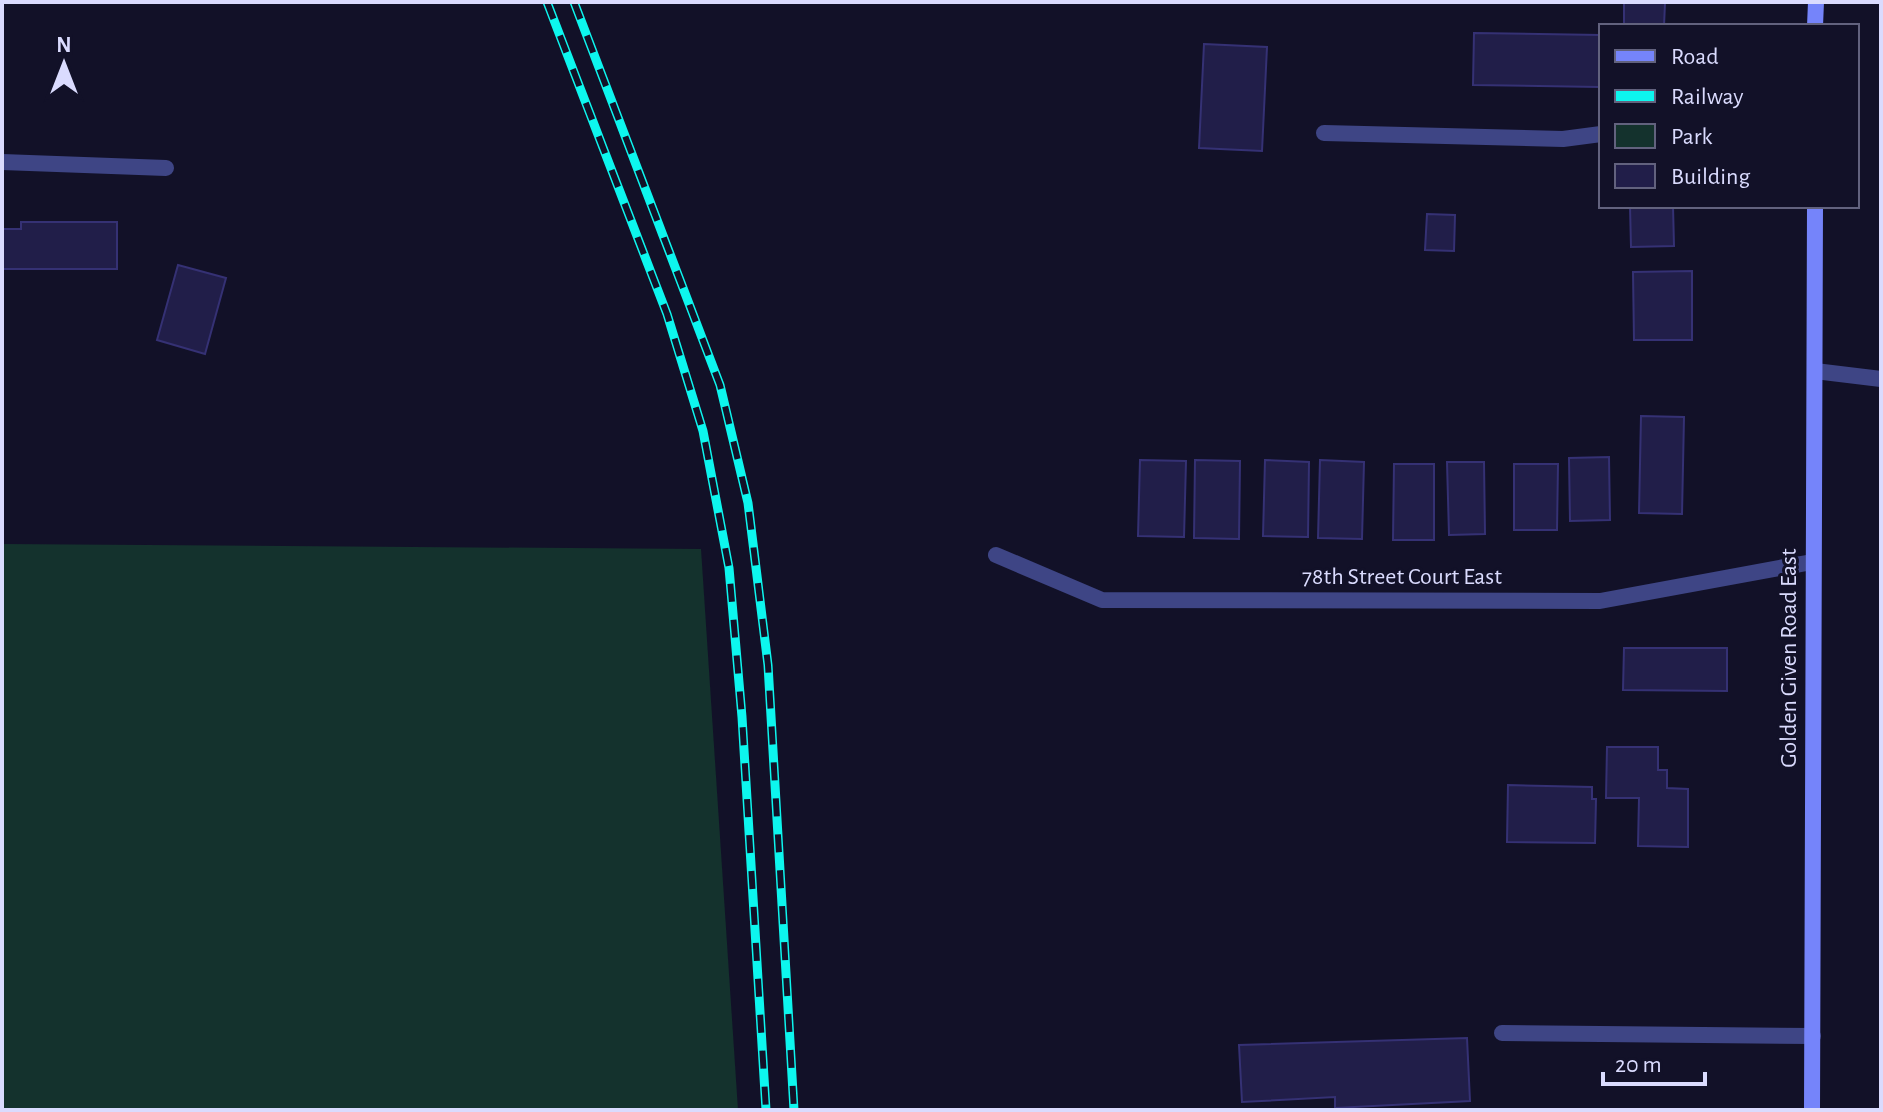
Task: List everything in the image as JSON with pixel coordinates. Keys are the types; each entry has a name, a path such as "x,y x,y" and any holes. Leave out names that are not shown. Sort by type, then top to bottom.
{"street":[{"path":"1815,24 1816,2"},
{"path":"1324,133 1549,139 1599,134"},
{"path":"2,162 166,168"},
{"name":"Golden Given Road East","path":"1812,1110 1815,208"},
{"path":"1815,371 1881,379"},
{"name":"78th Street Court East","path":"996,555 1102,600 1600,601 1812,562"},
{"path":"1502,1033 1813,1036"}],"green space":[{"path":"2,544 701,549 738,1110 2,1110"}],"building":[{"path":"1624,2 1665,3 1664,24 1624,24"},
{"path":"1474,33 1599,35 1599,87 1473,85"},
{"path":"1204,44 1267,47 1262,151 1199,148"},
{"path":"1630,208 1673,208 1674,246 1631,247"},
{"path":"1427,214 1455,215 1454,251 1425,250"},
{"path":"21,222 117,222 117,269 2,269 2,229 21,229"},
{"path":"178,265 226,278 205,354 157,340"},
{"path":"1692,271 1692,340 1634,340 1633,272"},
{"path":"1641,416 1684,417 1682,514 1639,513"},
{"path":"1609,457 1610,520 1570,521 1569,458"},
{"path":"1140,460 1186,461 1184,537 1138,536"},
{"path":"1195,460 1240,461 1239,539 1194,538"},
{"path":"1265,460 1309,462 1308,537 1263,536"},
{"path":"1320,460 1364,462 1362,539 1318,538"},
{"path":"1447,462 1484,462 1485,534 1449,535"},
{"path":"1394,464 1434,464 1434,540 1393,540"},
{"path":"1514,464 1558,464 1557,530 1514,530"},
{"path":"1624,648 1727,648 1727,691 1623,690"},
{"path":"1607,747 1658,747 1658,770 1667,770 1667,788 1688,789 1688,847 1638,846 1639,798 1606,798"},
{"path":"1508,785 1592,787 1592,799 1596,799 1595,843 1507,842"},
{"path":"1467,1038 1470,1101 1335,1108 1335,1097 1242,1102 1239,1045"}],"railway":[{"path":"547,2 667,314 703,431 729,568 742,717 766,1110"},
{"path":"574,2 720,385 748,503 768,665 794,1110"}]}
